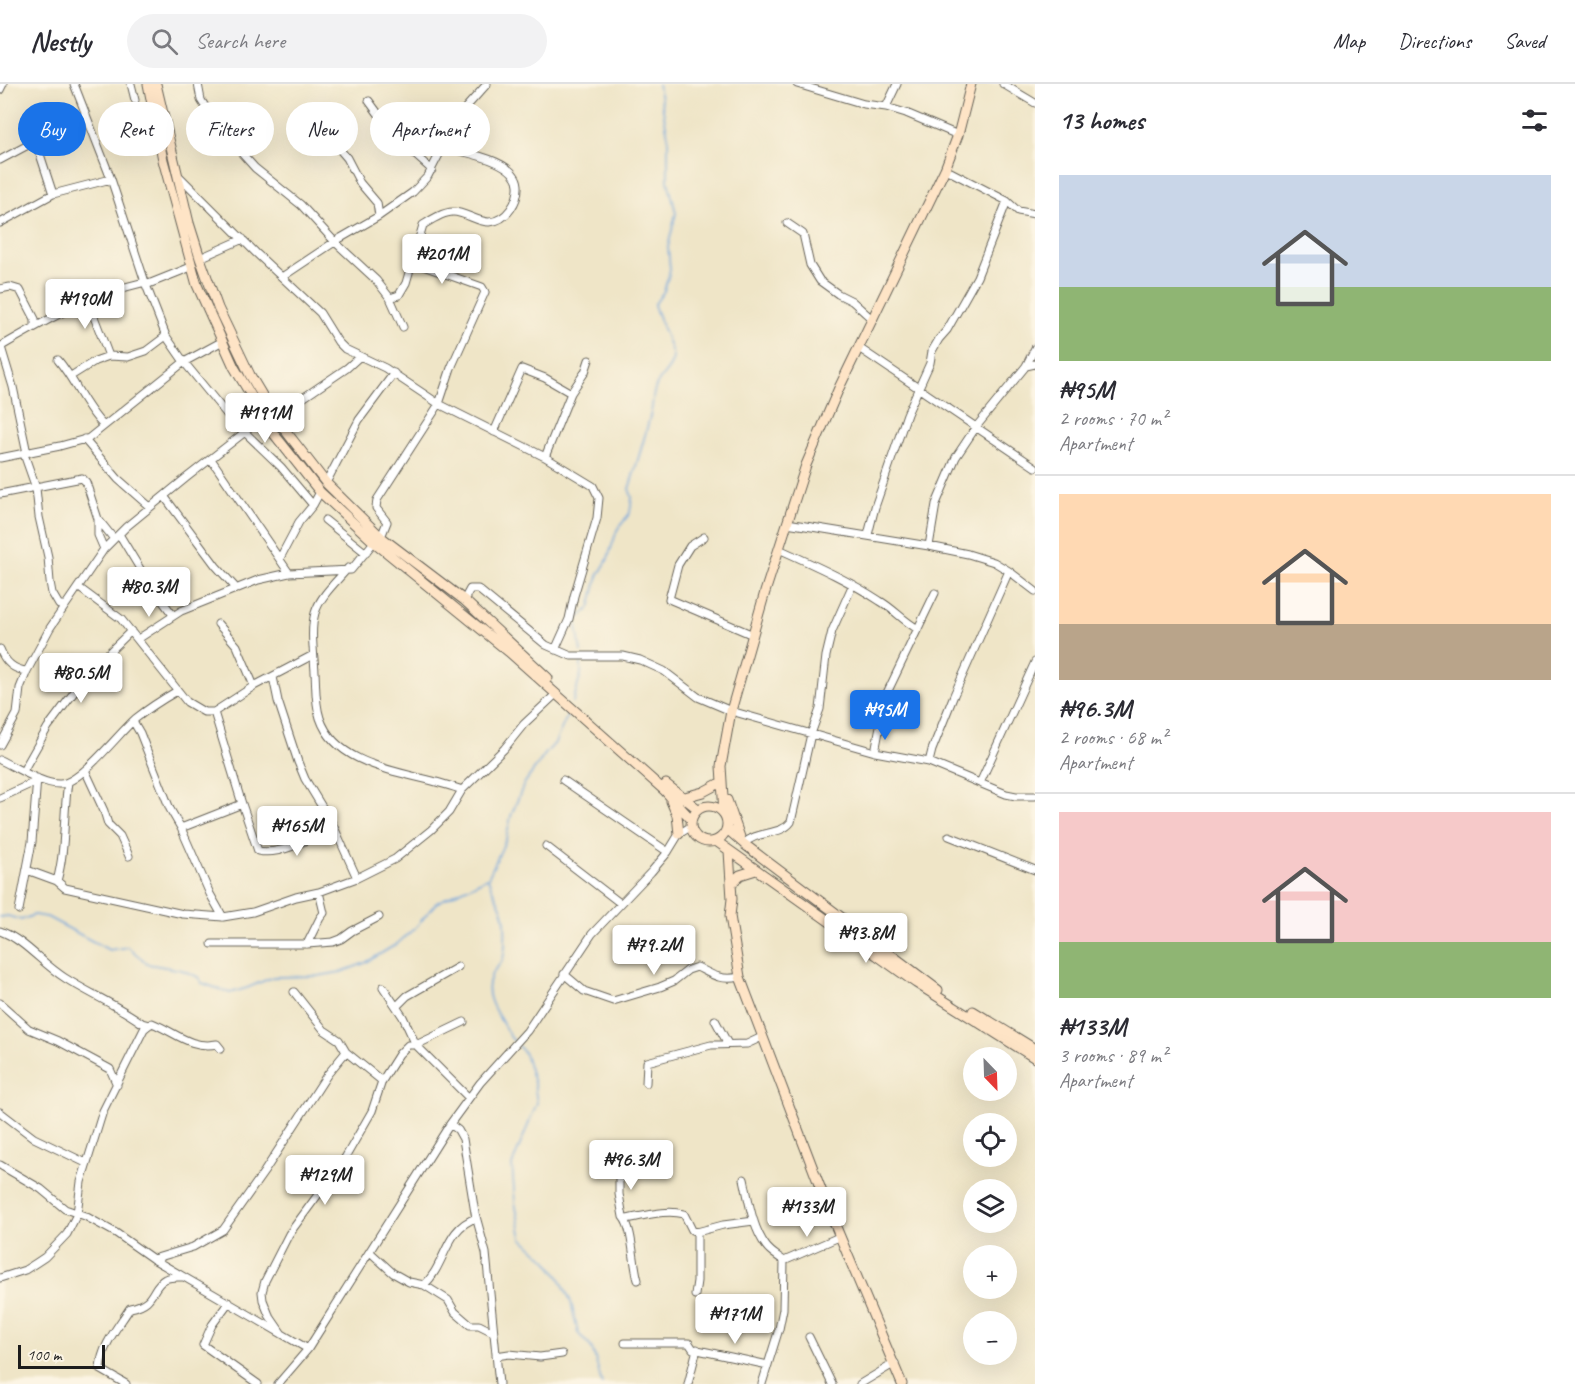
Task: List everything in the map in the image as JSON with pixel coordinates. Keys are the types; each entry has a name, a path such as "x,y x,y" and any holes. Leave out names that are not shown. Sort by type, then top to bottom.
{"main road":[{"path":"148,84 163,160 191,267 221,342 254,403 274,434 320,492 681,798 698,809"},
{"path":"156,84 200,258 223,318 250,375 275,417 326,483 377,540 464,600 558,693"},
{"path":"902,1384 895,1363 839,1237 740,977 733,942 730,905 726,897 723,836 727,829 727,821 724,813 721,766 731,711 787,523 814,443 945,169 958,135 971,84"},
{"path":"579,711 665,791 690,823 698,839 723,846 916,983 1035,1058"},
{"path":"681,798 703,792 721,783"},
{"path":"710,806 721,783"},
{"path":"721,783 743,844"},
{"path":"665,791 677,815 679,834"},
{"path":"690,823 698,809 710,806 724,813"},
{"path":"727,829 743,844 938,990 1035,1049"},
{"path":"723,846 731,884 730,905"},
{"path":"731,884 740,875 756,870"}],"street":[{"path":"0,90 3,84"},
{"path":"74,84 81,102"},
{"path":"131,84 135,100"},
{"path":"198,84 201,100 218,127 255,168 301,205 335,242 360,264 390,298 403,327"},
{"path":"471,102 487,84"},
{"path":"797,84 810,86 864,104 886,107 931,122 958,135"},
{"path":"886,107 897,84"},
{"path":"1003,84 1035,103"},
{"path":"369,101 396,138 432,170"},
{"path":"86,114 111,178 145,284 166,336 184,362 236,425 281,467 313,505"},
{"path":"0,160 18,151"},
{"path":"41,156 53,194"},
{"path":"345,156 356,179 377,202 379,216"},
{"path":"282,277 413,192 432,170 439,156"},
{"path":"390,298 395,298 402,291 422,226 453,212 489,222 505,216 516,202 517,177 511,170 477,156"},
{"path":"945,169 1007,201 1018,211 1035,214"},
{"path":"178,175 320,313 345,349 394,373 439,404 545,458 593,486 598,494 600,505 569,619 555,650"},
{"path":"0,223 53,194 111,178"},
{"path":"868,535 875,507 907,414 935,345 947,330 977,277 1007,201"},
{"path":"787,223 802,234 810,265 820,281 852,301 873,320"},
{"path":"200,258 243,239"},
{"path":"138,639 173,615 258,580 289,573 348,568 351,570 377,540 387,522 376,508 377,500 439,404 485,292 482,287 412,262"},
{"path":"65,605 59,605 56,602 50,582 36,488 26,453 13,387 0,347 37,322 121,288 145,284 191,267"},
{"path":"0,289 10,286 20,290 37,322"},
{"path":"88,301 109,356"},
{"path":"71,376 95,361 109,356 128,357 146,351 166,336"},
{"path":"0,458 89,438 184,362 221,342"},
{"path":"859,348 1032,466 1035,457"},
{"path":"929,546 936,504 956,457 976,427 1026,366 1035,348"},
{"path":"275,417 347,368 359,357"},
{"path":"58,360 103,425"},
{"path":"545,458 571,393 585,372 589,360"},
{"path":"1026,366 1035,364"},
{"path":"494,432 522,369 545,378 571,393"},
{"path":"326,483 359,420 394,373"},
{"path":"0,745 17,714 20,688 27,671 65,605 104,549 150,507 245,432"},
{"path":"84,440 118,478 150,507"},
{"path":"211,459 289,573"},
{"path":"0,494 82,478 86,482 98,519 98,535 104,549"},
{"path":"280,558 299,522 320,492"},
{"path":"164,496 208,556 236,588"},
{"path":"98,519 116,537 173,615"},
{"path":"325,520 366,553"},
{"path":"787,523 868,535 977,557 994,562 1035,591"},
{"path":"704,537 690,546 678,566 669,599 753,635"},
{"path":"779,549 853,584 890,607 900,618 918,629"},
{"path":"348,568 322,599 315,612 313,655 317,706 323,725 333,739 353,755 372,765 448,784 462,790"},
{"path":"930,762 932,750 954,695 1009,571"},
{"path":"743,844 749,837 784,828 791,822 811,734 820,709 826,656 832,631 853,584"},
{"path":"78,587 122,619 170,678 177,691 204,712 214,712 254,686 313,655"},
{"path":"464,600 470,589 478,589 555,650 571,656 623,656 640,660 664,671 698,697 731,711 875,752 930,762 1006,794 1035,796"},
{"path":"875,752 886,695 935,593"},
{"path":"218,624 237,646 254,686"},
{"path":"23,771 48,727 90,670 131,631"},
{"path":"0,650 3,662 18,670 27,671"},
{"path":"980,783 1035,662"},
{"path":"273,677 278,701 305,779 333,825 357,878"},
{"path":"0,760 37,779 56,784 68,782 85,770 147,709 177,691"},
{"path":"27,870 57,881 65,888 183,914 223,917 253,912 296,897 319,892 357,878 395,860 410,848 448,812 462,790 504,749 524,724 558,693"},
{"path":"214,712 256,849 261,853 280,849 299,843 333,825"},
{"path":"133,721 140,733 170,809 223,917"},
{"path":"85,770 104,810 108,824 120,836 129,856"},
{"path":"0,798 37,779"},
{"path":"19,910 27,870 37,779"},
{"path":"563,780 648,836 668,852"},
{"path":"57,881 63,860 68,782"},
{"path":"181,828 242,804"},
{"path":"278,1384 308,1349 450,1124 469,1098 527,1031 592,934 668,852 679,834 690,823"},
{"path":"949,836 1035,870"},
{"path":"546,846 620,903"},
{"path":"307,944 324,913 319,892"},
{"path":"212,944 333,942 379,917"},
{"path":"0,931 14,938 63,977 104,998 145,1026"},
{"path":"396,1006 407,996 458,967"},
{"path":"564,974 584,991 613,1001 660,987 697,967 710,975 728,980 740,977"},
{"path":"383,987 396,1006 416,1045 469,1098"},
{"path":"294,992 317,1023 339,1040 346,1052 382,1081"},
{"path":"0,1004 29,1029 58,1041 110,1070 117,1085"},
{"path":"715,1020 728,1044"},
{"path":"282,1334 269,1316 262,1300 262,1292 265,1281 289,1234 345,1158 372,1111 382,1081 403,1049 408,1044 416,1045 464,1022"},
{"path":"0,1278 25,1270 45,1257 67,1234 76,1214 86,1163 103,1111 145,1026 152,1023 166,1028 181,1039 195,1045 217,1044 221,1049"},
{"path":"646,1083 647,1062 711,1045 747,1044 762,1037"},
{"path":"153,1259 193,1246 223,1230 327,1075 346,1052"},
{"path":"0,1112 34,1138 86,1163"},
{"path":"450,1124 458,1130 463,1139 476,1218 486,1253 499,1384"},
{"path":"0,1165 41,1189 65,1209 116,1233 153,1259 308,1349"},
{"path":"620,1171 619,1194 638,1280"},
{"path":"744,1179 754,1221 765,1245 784,1261"},
{"path":"626,1219 669,1212 684,1214 692,1230 698,1232 723,1225 754,1221"},
{"path":"424,1285 434,1273 458,1229 476,1218"},
{"path":"695,1295 698,1232"},
{"path":"784,1261 839,1237"},
{"path":"368,1255 409,1282 424,1285 448,1300 455,1312 470,1325 480,1325 493,1332"},
{"path":"762,1384 783,1309 784,1261"},
{"path":"126,1384 100,1369 100,1356 107,1343 130,1308 140,1306 153,1297 165,1279 184,1277"},
{"path":"229,1302 212,1325 203,1345 258,1384"},
{"path":"809,1337 832,1384"},
{"path":"625,1343 689,1343 693,1349 768,1365"},
{"path":"688,1384 697,1349"},
{"path":"496,1356 509,1354 540,1358 562,1354"},
{"path":"860,1384 895,1363"}],"waterway":[{"path":"581,652 576,620 590,608 598,576 607,561 617,530 630,513 632,497 629,489 649,422 654,392 673,357 654,305 664,291 670,270 668,247 676,213 668,181 668,136 658,84"},
{"path":"573,702 581,674 581,660"},
{"path":"515,1042 494,1009 488,988 493,972 501,963 505,946 503,911 488,878 506,839 511,816 524,784 555,743 569,712"},
{"path":"0,917 8,916 21,920 34,915 47,917 109,950 128,947 148,964 182,970 198,977 202,983 230,993 273,977 318,976 341,972 365,963 397,944 416,927 436,903 487,878"},
{"path":"518,1046 524,1052 527,1060 537,1103 512,1165 515,1202 522,1238 546,1260 560,1278 571,1302 578,1333 591,1347 594,1354 602,1384"}]}
